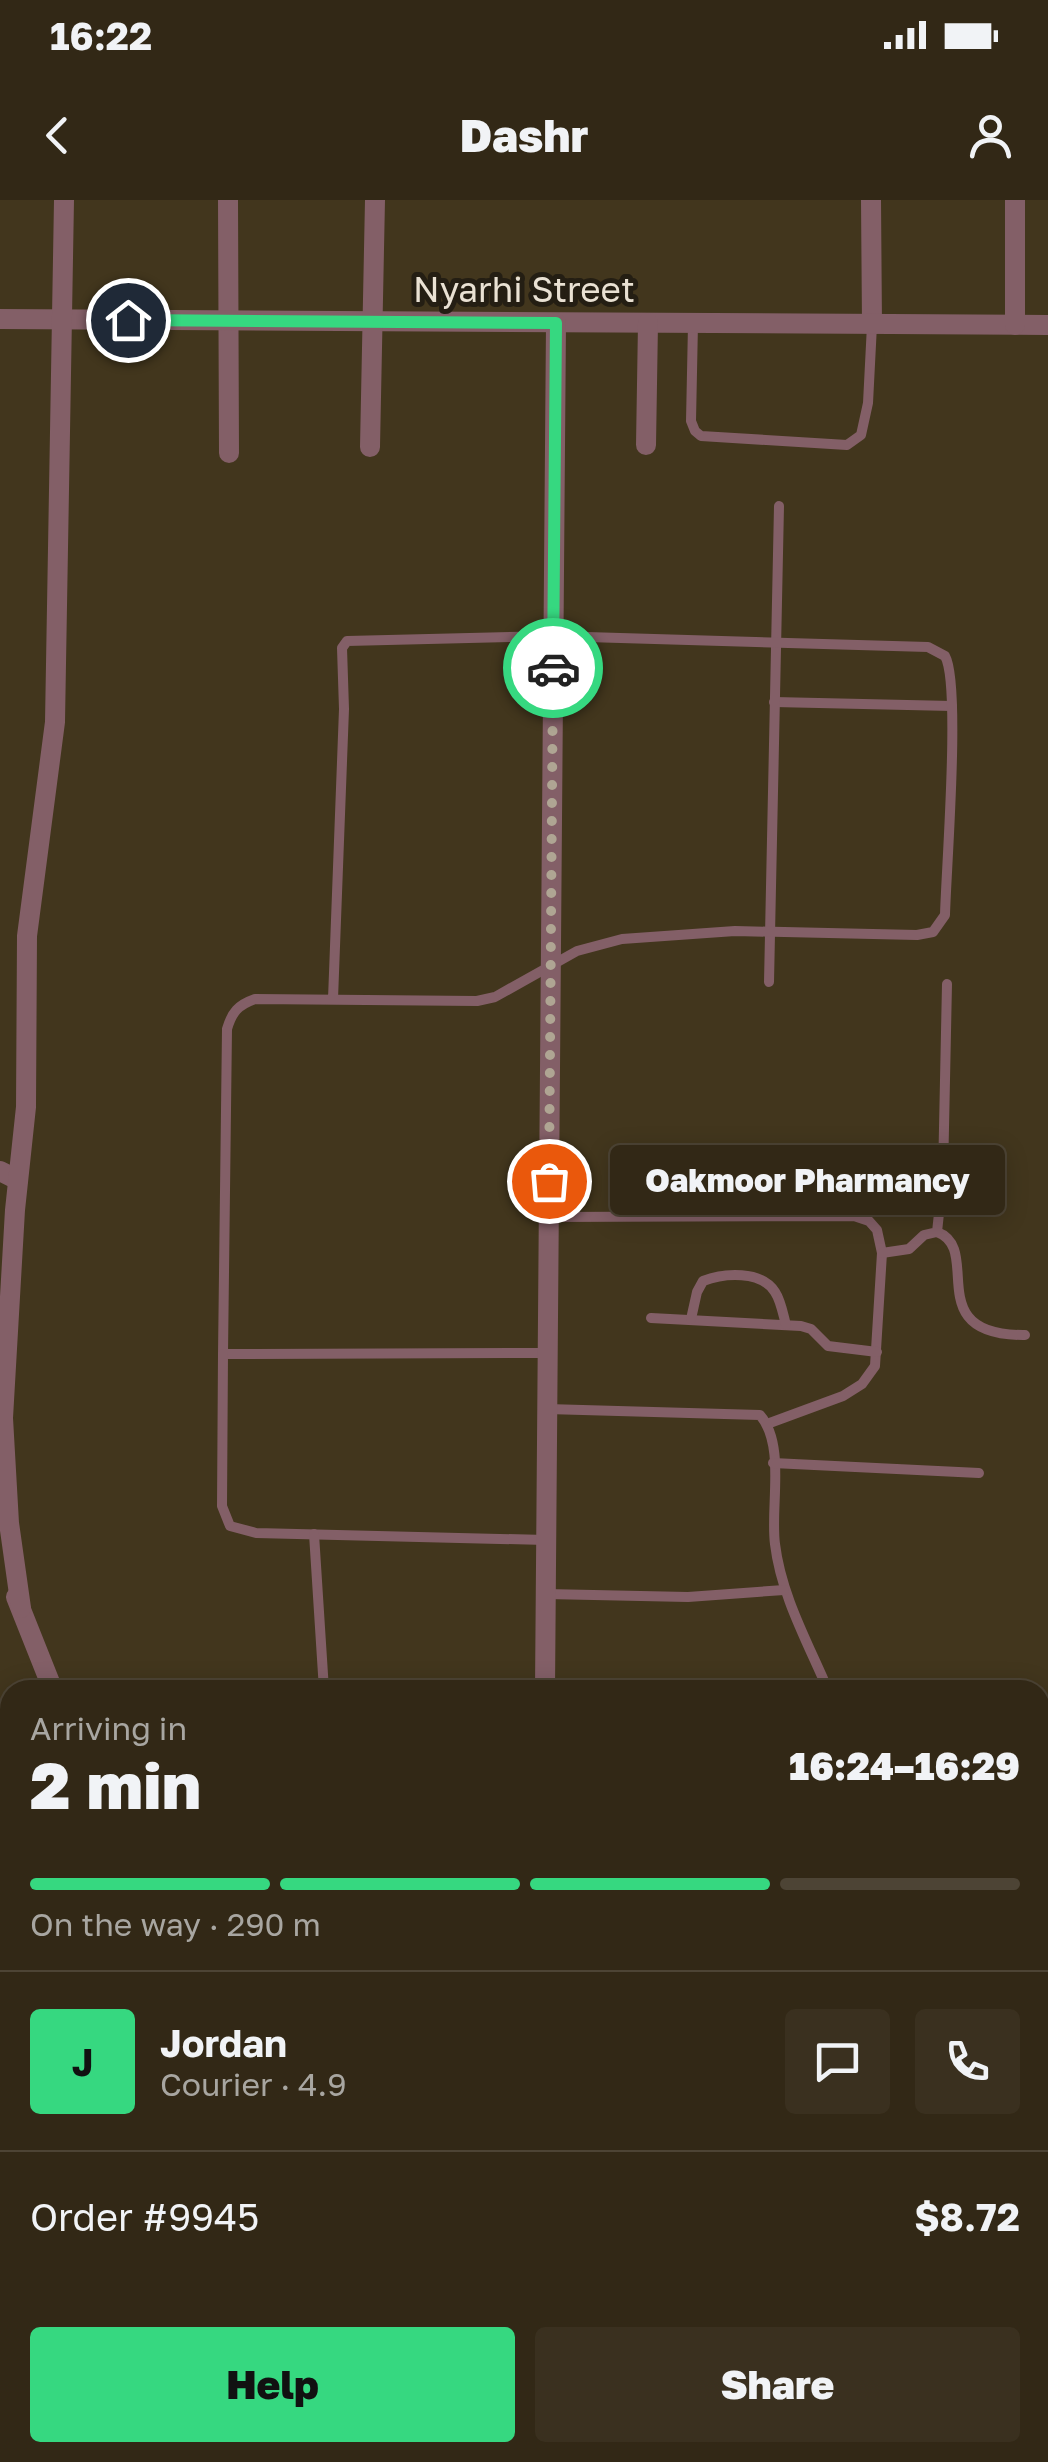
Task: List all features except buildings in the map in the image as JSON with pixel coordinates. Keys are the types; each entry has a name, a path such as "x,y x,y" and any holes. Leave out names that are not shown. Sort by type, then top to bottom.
{"street":[{"path":"21,1608 9,1523 3,1418 9,1175 26,1107 27,936 55,722 64,200"},
{"path":"228,200 228,454"},
{"path":"370,447 374,200"},
{"path":"872,200 872,325"},
{"path":"1014,325 1015,200"},
{"name":"Nyarhi Street","path":"0,319 1048,325"},
{"path":"545,1680 556,323"},
{"path":"646,446 648,323"},
{"path":"0,1558 49,1680"}],"lane":[{"path":"692,324 692,421 701,436 847,445 861,435 866,417 872,325"},
{"path":"769,982 779,506"},
{"path":"333,1000 344,644 359,638 553,636 776,643 936,650 949,663 952,706 945,915 934,932 768,932 622,939 577,952 495,997 477,1001 333,1000 255,999 241,1004 230,1017 222,1506 226,1522 236,1529 256,1533 546,1540"},
{"path":"774,702 952,706"},
{"path":"938,1232 948,984"},
{"path":"548,1217 854,1216 869,1221 877,1230 882,1252 875,1366 862,1384 843,1396 767,1424"},
{"path":"882,1252 908,1249 924,1234 938,1232 949,1238 961,1304 968,1318 977,1328 1024,1335"},
{"path":"691,1318 703,1281 732,1275 761,1280 770,1286 786,1324"},
{"path":"651,1318 786,1324 811,1330 828,1346 877,1352"},
{"path":"224,1354 548,1353"},
{"path":"547,1409 760,1416 773,1442 774,1539 784,1590 824,1680"},
{"path":"774,1463 979,1473"},
{"path":"314,1534 323,1680"},
{"path":"546,1594 688,1597 784,1590"}],"way so far":[{"path":"549,1181 553,668"}],"place":[{"name":"Oakmoor Pharmancy","path":"549,1181"}],"route":[{"path":"128,320 556,323 553,668"}]}
